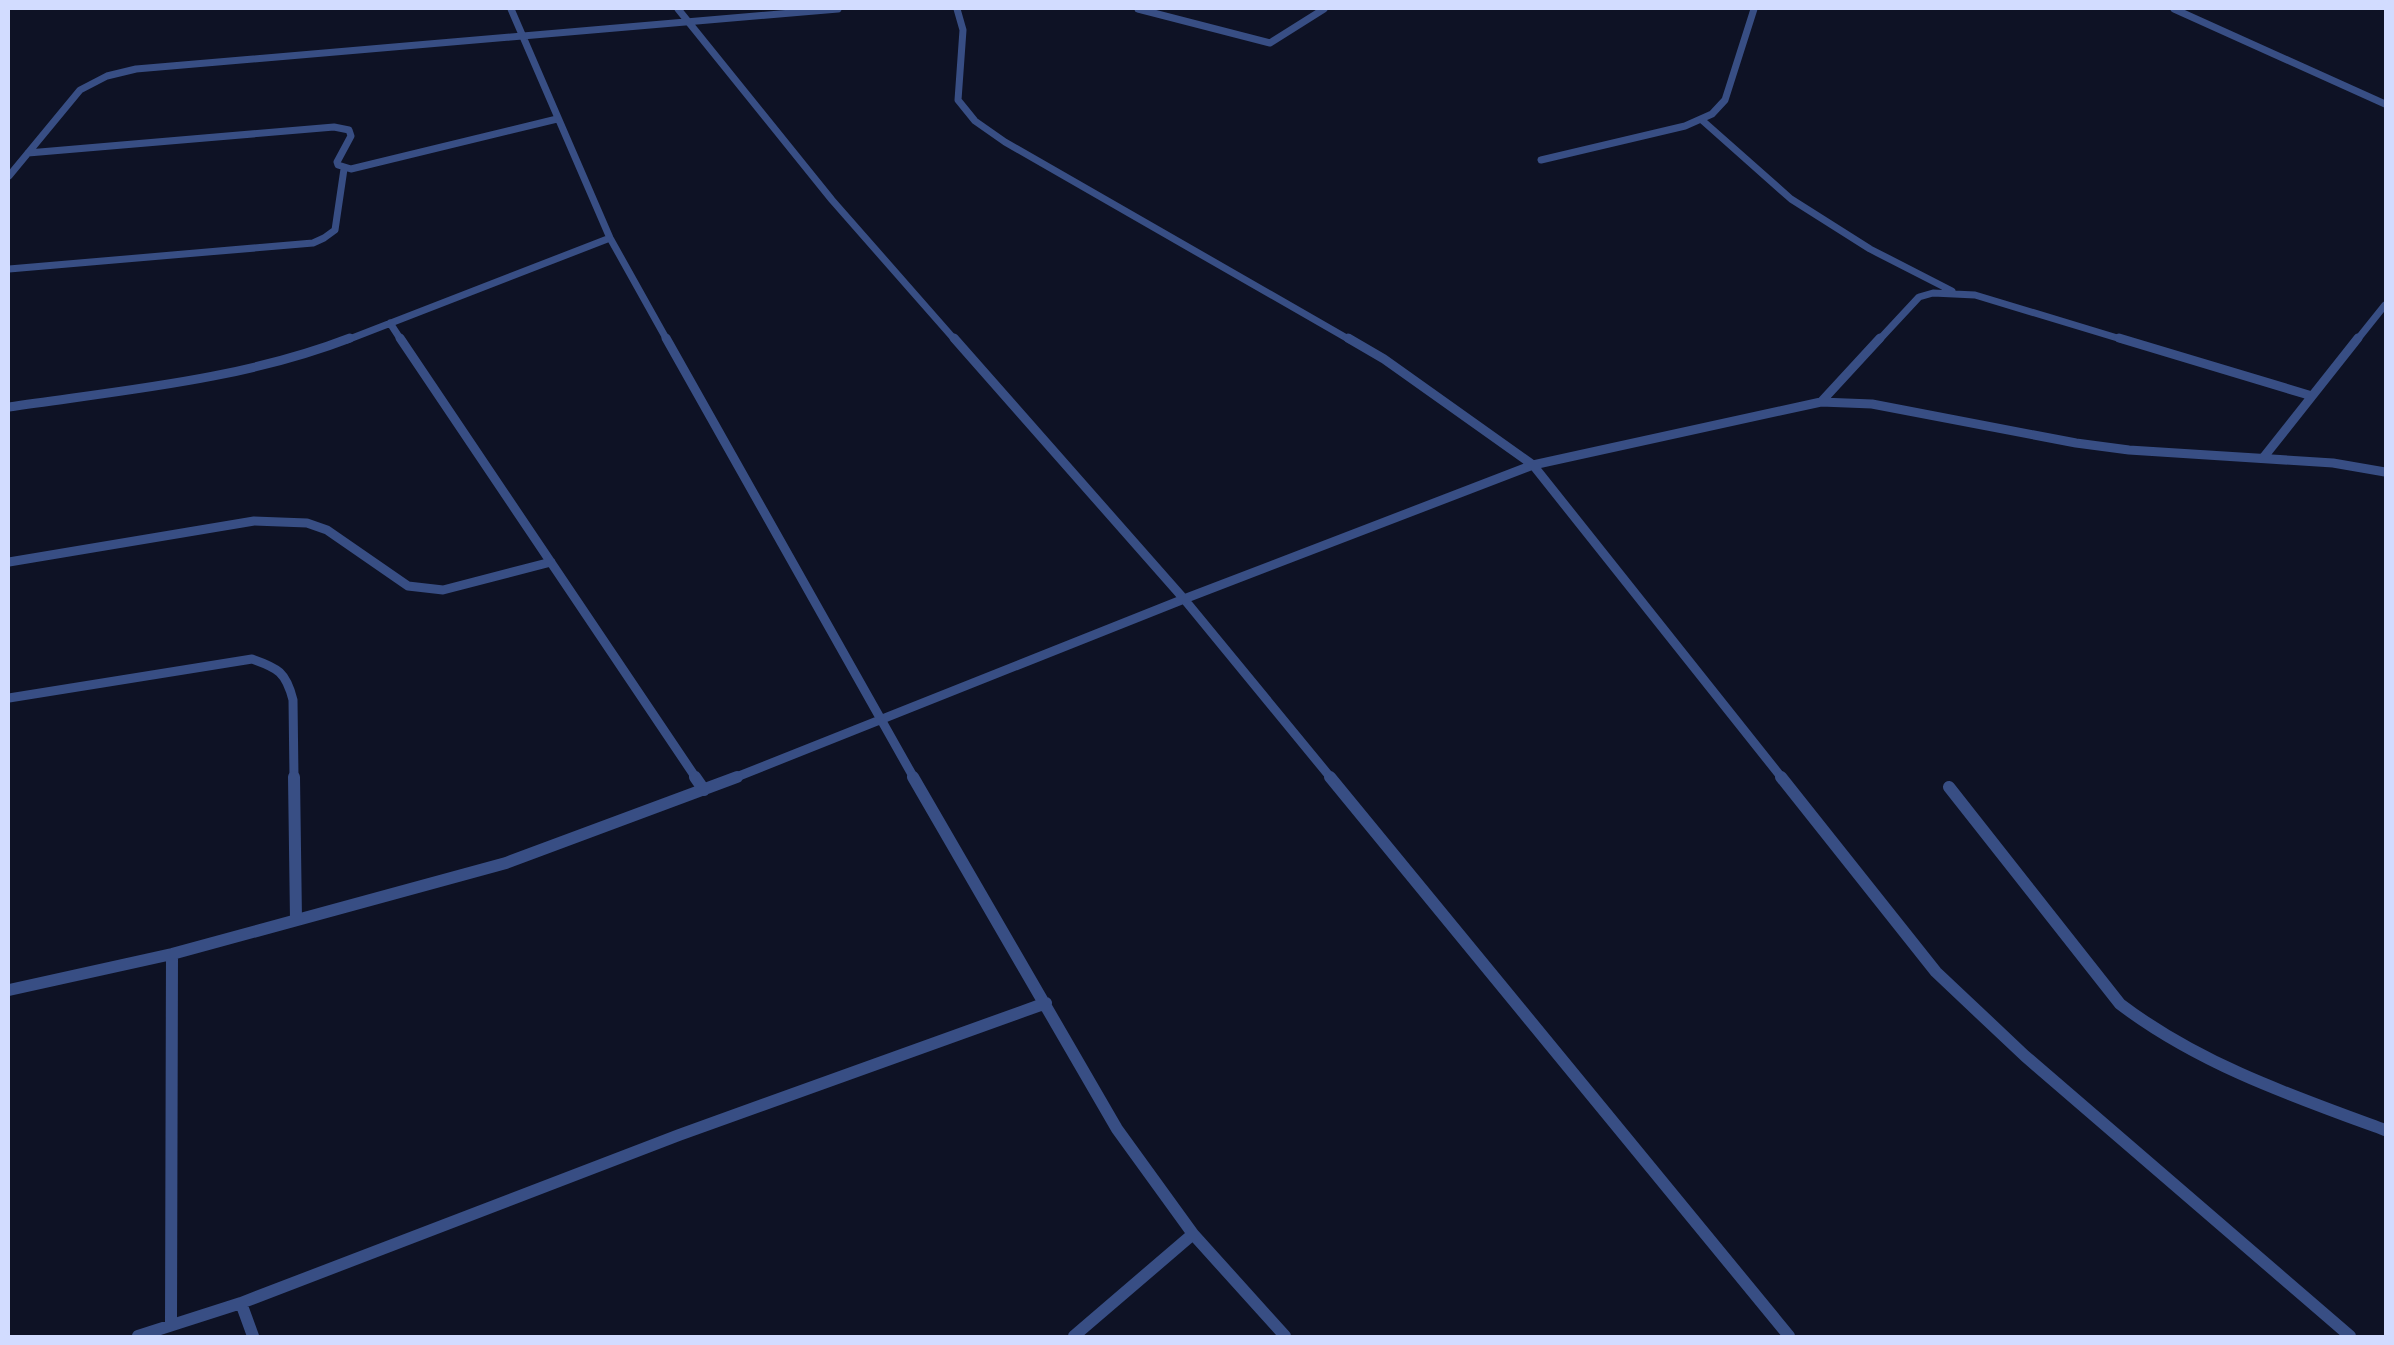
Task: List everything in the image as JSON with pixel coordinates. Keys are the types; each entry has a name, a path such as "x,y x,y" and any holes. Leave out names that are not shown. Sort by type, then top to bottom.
{"street":[{"path":"511,9 610,238 880,720 1046,1002 1117,1129 1193,1234 1285,1336"},
{"path":"678,9 832,200 1184,599 1789,1336"},
{"path":"9,176 80,90 93,81 115,73 136,69 838,9"},
{"path":"957,9 963,38 958,100 975,121 1005,142 1384,358 1533,465 1936,972 2025,1056 2350,1336"},
{"path":"1138,9 1270,43 1324,9"},
{"path":"1541,160 1703,121 1716,113 1725,100 1754,9"},
{"path":"2174,9 2385,104"},
{"path":"28,153 334,127 349,130 351,136 337,162 344,169 350,169 557,119"},
{"path":"1703,121 1791,198 1870,249 1955,293"},
{"path":"9,269 294,246 316,242 329,236 335,230 344,169"},
{"path":"9,407 220,376 281,362 390,323 610,238"},
{"path":"1821,402 1919,297 1933,293 1975,295 2312,396"},
{"path":"2262,458 2385,306"},
{"path":"390,323 704,790"},
{"path":"9,990 172,954 506,863 704,790 1184,599 1533,465 1821,402 1872,404 2076,443 2129,450 2334,463 2385,472"},
{"path":"9,562 254,521 307,523 327,530 408,586 427,589 443,590 551,562"},
{"path":"9,698 252,659 277,667 290,683 293,700 296,920"},
{"path":"1949,787 2120,1004 2156,1031 2213,1062 2259,1082 2385,1130"},
{"path":"171,1324 172,954"},
{"path":"138,1336 241,1303 679,1135 1046,1002"},
{"path":"1074,1336 1193,1234"},
{"path":"241,1303 253,1336"}]}
